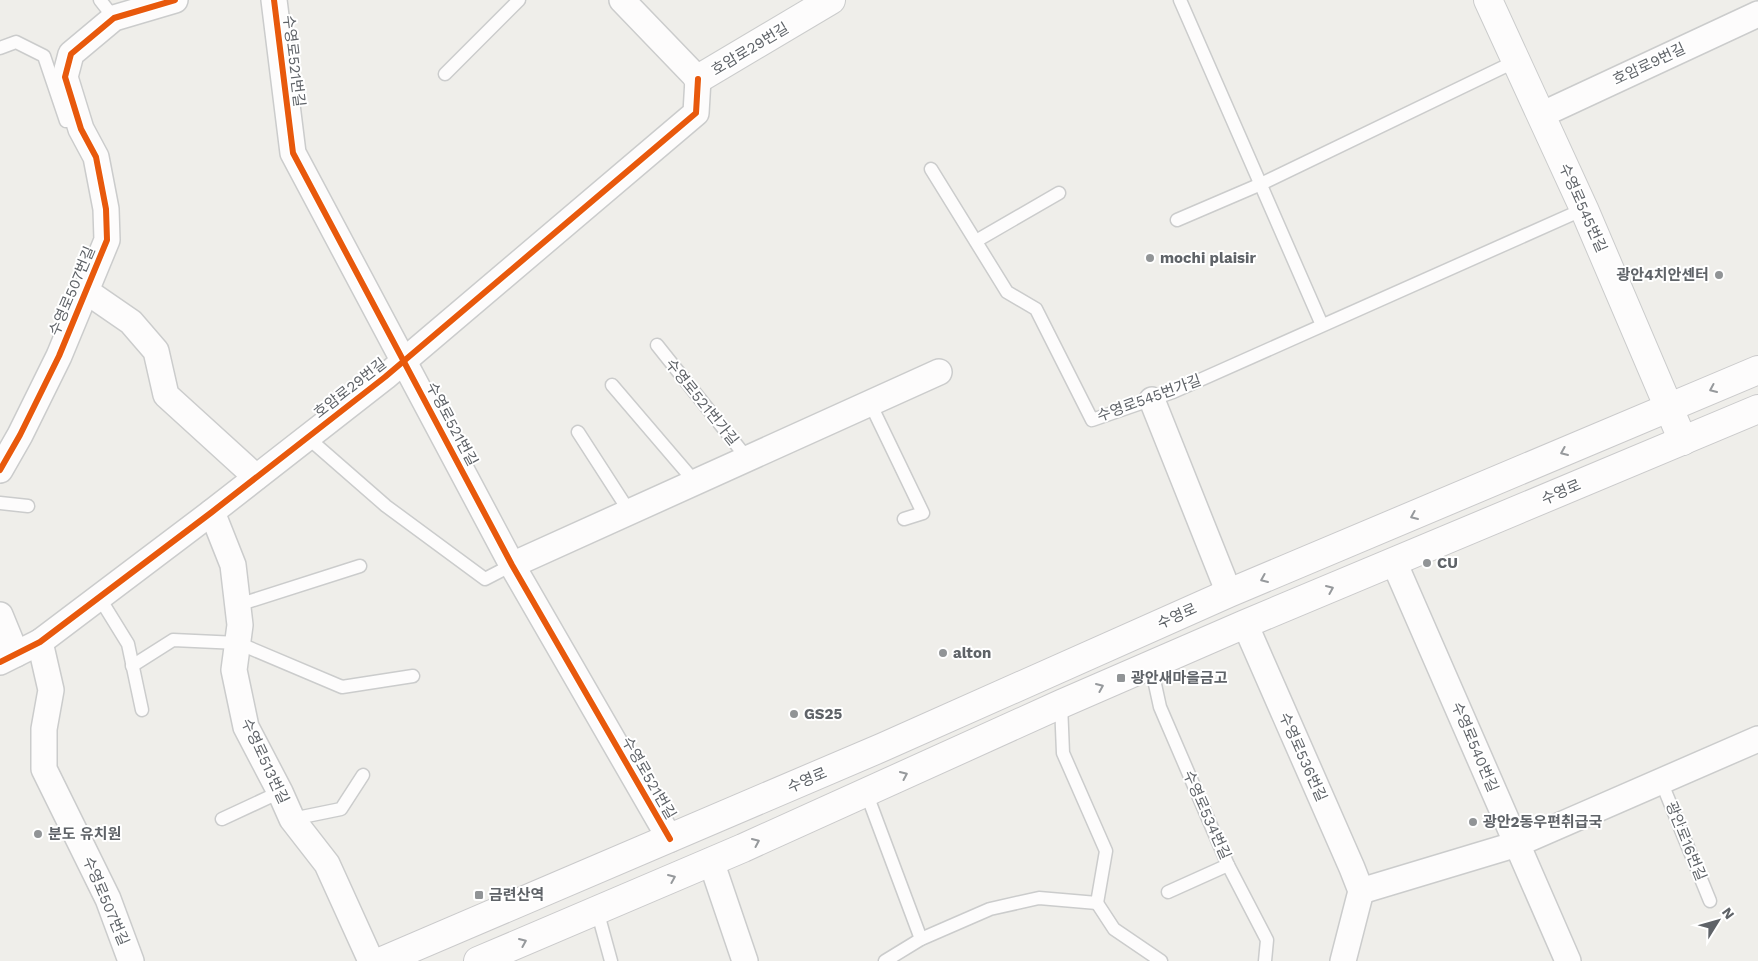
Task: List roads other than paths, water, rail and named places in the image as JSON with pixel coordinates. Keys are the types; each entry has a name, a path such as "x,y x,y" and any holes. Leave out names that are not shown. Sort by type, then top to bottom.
{"main road":[{"name":"호암로29번길","path":"698,79 831,0"},
{"name":"수영로545번길","path":"1488,0 1584,209 1683,441"},
{"name":"수영로","path":"382,961 883,747 1230,593 1758,370"},
{"name":"수영로","path":"478,961 711,861 1061,704 1245,624 1758,409"}],"street":[{"name":"수영로507번길","path":"0,470 20,435 59,356 107,240 106,209 96,157 81,129 65,77 71,54 107,9 175,0"},
{"name":"수영로521번길","path":"274,0 293,153 512,564 670,839"},
{"path":"622,0 698,79"},
{"name":"호암로9번길","path":"1541,115 1758,14"},
{"name":"호암로29번길","path":"8,658 40,642 212,512 404,361 696,114 698,79"},
{"path":"86,290 131,322 156,352 166,395 256,477"},
{"name":"수영로521번가길","path":"512,564 938,372"},
{"path":"1152,400 1230,593"},
{"name":"수영로513번길","path":"212,512 233,565 240,626 234,670 246,727 292,819 327,864 371,961"},
{"name":"수영로540번길","path":"1394,562 1568,961"},
{"path":"0,615 8,658"},
{"name":"수영로536번길","path":"1245,624 1361,891"},
{"name":"수영로507번길","path":"40,642 50,690 44,729 44,769 108,900 131,961"},
{"path":"1343,961 1361,891 1517,844 1758,739"},
{"path":"711,861 745,961"}],"lane":[{"path":"445,74 519,0"},
{"path":"1180,0 1322,325"},
{"path":"0,48 16,42 44,56 69,130 96,157"},
{"path":"1177,220 1261,184 1516,61"},
{"name":"수영로545번가길","path":"931,169 1007,292 1036,309 1092,420 1173,392 1584,209"},
{"path":"976,241 1059,193"},
{"name":"수영로521번가길","path":"656,345 747,458"},
{"path":"612,385 695,482"},
{"path":"870,403 923,513 904,519"},
{"path":"578,432 629,512"},
{"path":"307,437 386,506 485,580 512,564"},
{"path":"0,503 28,506"},
{"path":"238,605 360,566"},
{"path":"99,596 128,644 142,710"},
{"path":"132,666 173,640 238,643 342,687 413,676"},
{"name":"수영로534번길","path":"1151,666 1160,706 1228,865 1267,940 1265,961"},
{"path":"1061,704 1063,753 1106,851 1097,903 1114,929 1161,961"},
{"name":"수영로513번길","path":"292,819 341,809 363,775"},
{"name":"광안로16번길","path":"1661,781 1710,901"},
{"path":"222,818 280,792"},
{"path":"866,792 922,939"},
{"path":"1168,892 1228,865"},
{"path":"885,961 922,939 990,909 1039,898 1097,903"},
{"path":"597,910 611,961"}],"place":[{"name":"mochi plaisir","path":"1150,258"},
{"name":"광안4치안센터","path":"1719,275"},
{"name":"CU","path":"1427,563"},
{"name":"alton","path":"943,653"},
{"name":"광안새마을금고","path":"1121,678"},
{"name":"GS25","path":"794,714"},
{"name":"광안2동우편취급국","path":"1473,822"},
{"name":"분도 유치원","path":"38,834"},
{"name":"금련산역","path":"479,895"}]}
